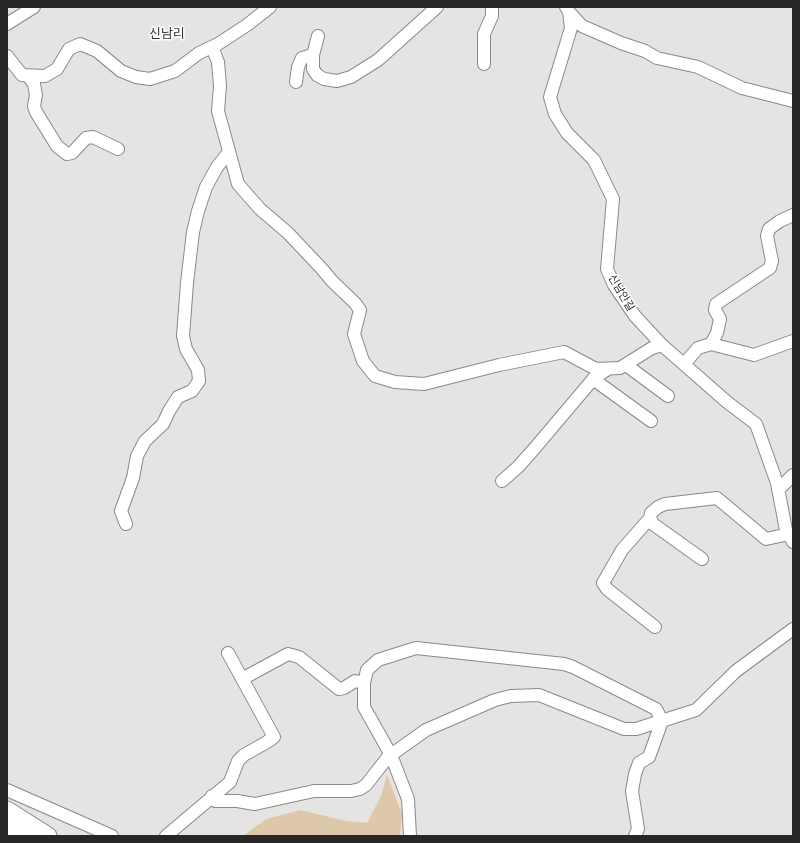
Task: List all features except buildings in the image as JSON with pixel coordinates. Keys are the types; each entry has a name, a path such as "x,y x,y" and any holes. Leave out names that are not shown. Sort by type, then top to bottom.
{"highway":[{"path":"7,805 27,830"},
{"path":"7,810 27,830"},
{"path":"7,824 48,836"}],"street":[{"path":"7,22 34,7"},
{"path":"7,56 22,75 45,76 57,69 70,49 80,44 97,51 121,72 136,77 150,79 175,70 199,53 212,47 247,25 270,7"},
{"path":"318,36 313,55 313,69 317,75 324,79 337,81 351,77 378,60 437,7"},
{"path":"484,64 484,34 492,16 492,7"},
{"path":"568,10 582,26 645,51 657,58 698,67 742,88 793,101"},
{"name":"신남안길","path":"568,10 571,28 550,97 555,114 567,134 594,160 613,199 607,269 614,285 635,316 662,345 727,402 756,424 778,490 791,538"},
{"path":"212,47 218,70 220,86 218,111 228,153 238,184 260,209 288,233 360,310 354,334 363,361 375,376 395,382 424,384 498,365 564,352 596,369 620,368 652,348 662,345"},
{"path":"296,82 298,67 302,58 313,55"},
{"path":"28,76 34,84 36,95 34,106 36,112 57,146 67,154 72,153 86,138 93,137 118,149"},
{"path":"126,524 121,511 133,478 137,456 144,441 163,424 178,397 192,391 199,381 198,370 186,349 183,336 193,232 198,210 206,187 217,167 228,153"},
{"path":"711,344 717,333 720,319 715,310 716,304 770,268 772,261 767,236 769,229 780,220 793,215"},
{"path":"684,364 698,348 711,344 754,355 793,341"},
{"path":"626,365 668,396"},
{"path":"502,481 518,467 593,379 608,369"},
{"path":"593,379 651,421"},
{"path":"778,490 793,475"},
{"path":"655,627 607,589 603,583 622,550 650,518 652,512 658,507 665,504 717,498 766,539 791,538"},
{"path":"650,518 653,524 702,559"},
{"path":"212,796 215,801 237,801 255,804 314,791 356,790 366,784 391,755 426,730 495,700 511,696 539,695 573,710 627,730 662,721 696,710 736,671 793,629"},
{"path":"410,836 410,811 408,799 391,755 364,707 364,683 367,670 378,660 416,648 564,664 649,704 656,709 662,721 649,757 639,763 635,774 632,791 638,829 635,836"},
{"path":"166,836 230,782 238,761 244,755 267,742 274,736 228,653"},
{"path":"242,679 288,654 299,657 340,689 354,681 364,683"},
{"path":"7,790 112,836"}],"shaded area":[{"path":"387,775 402,814 400,836 243,836 266,819 301,810 346,821 367,823 381,796"}],"district":[{"name":"신남리","path":"167,34"}]}
